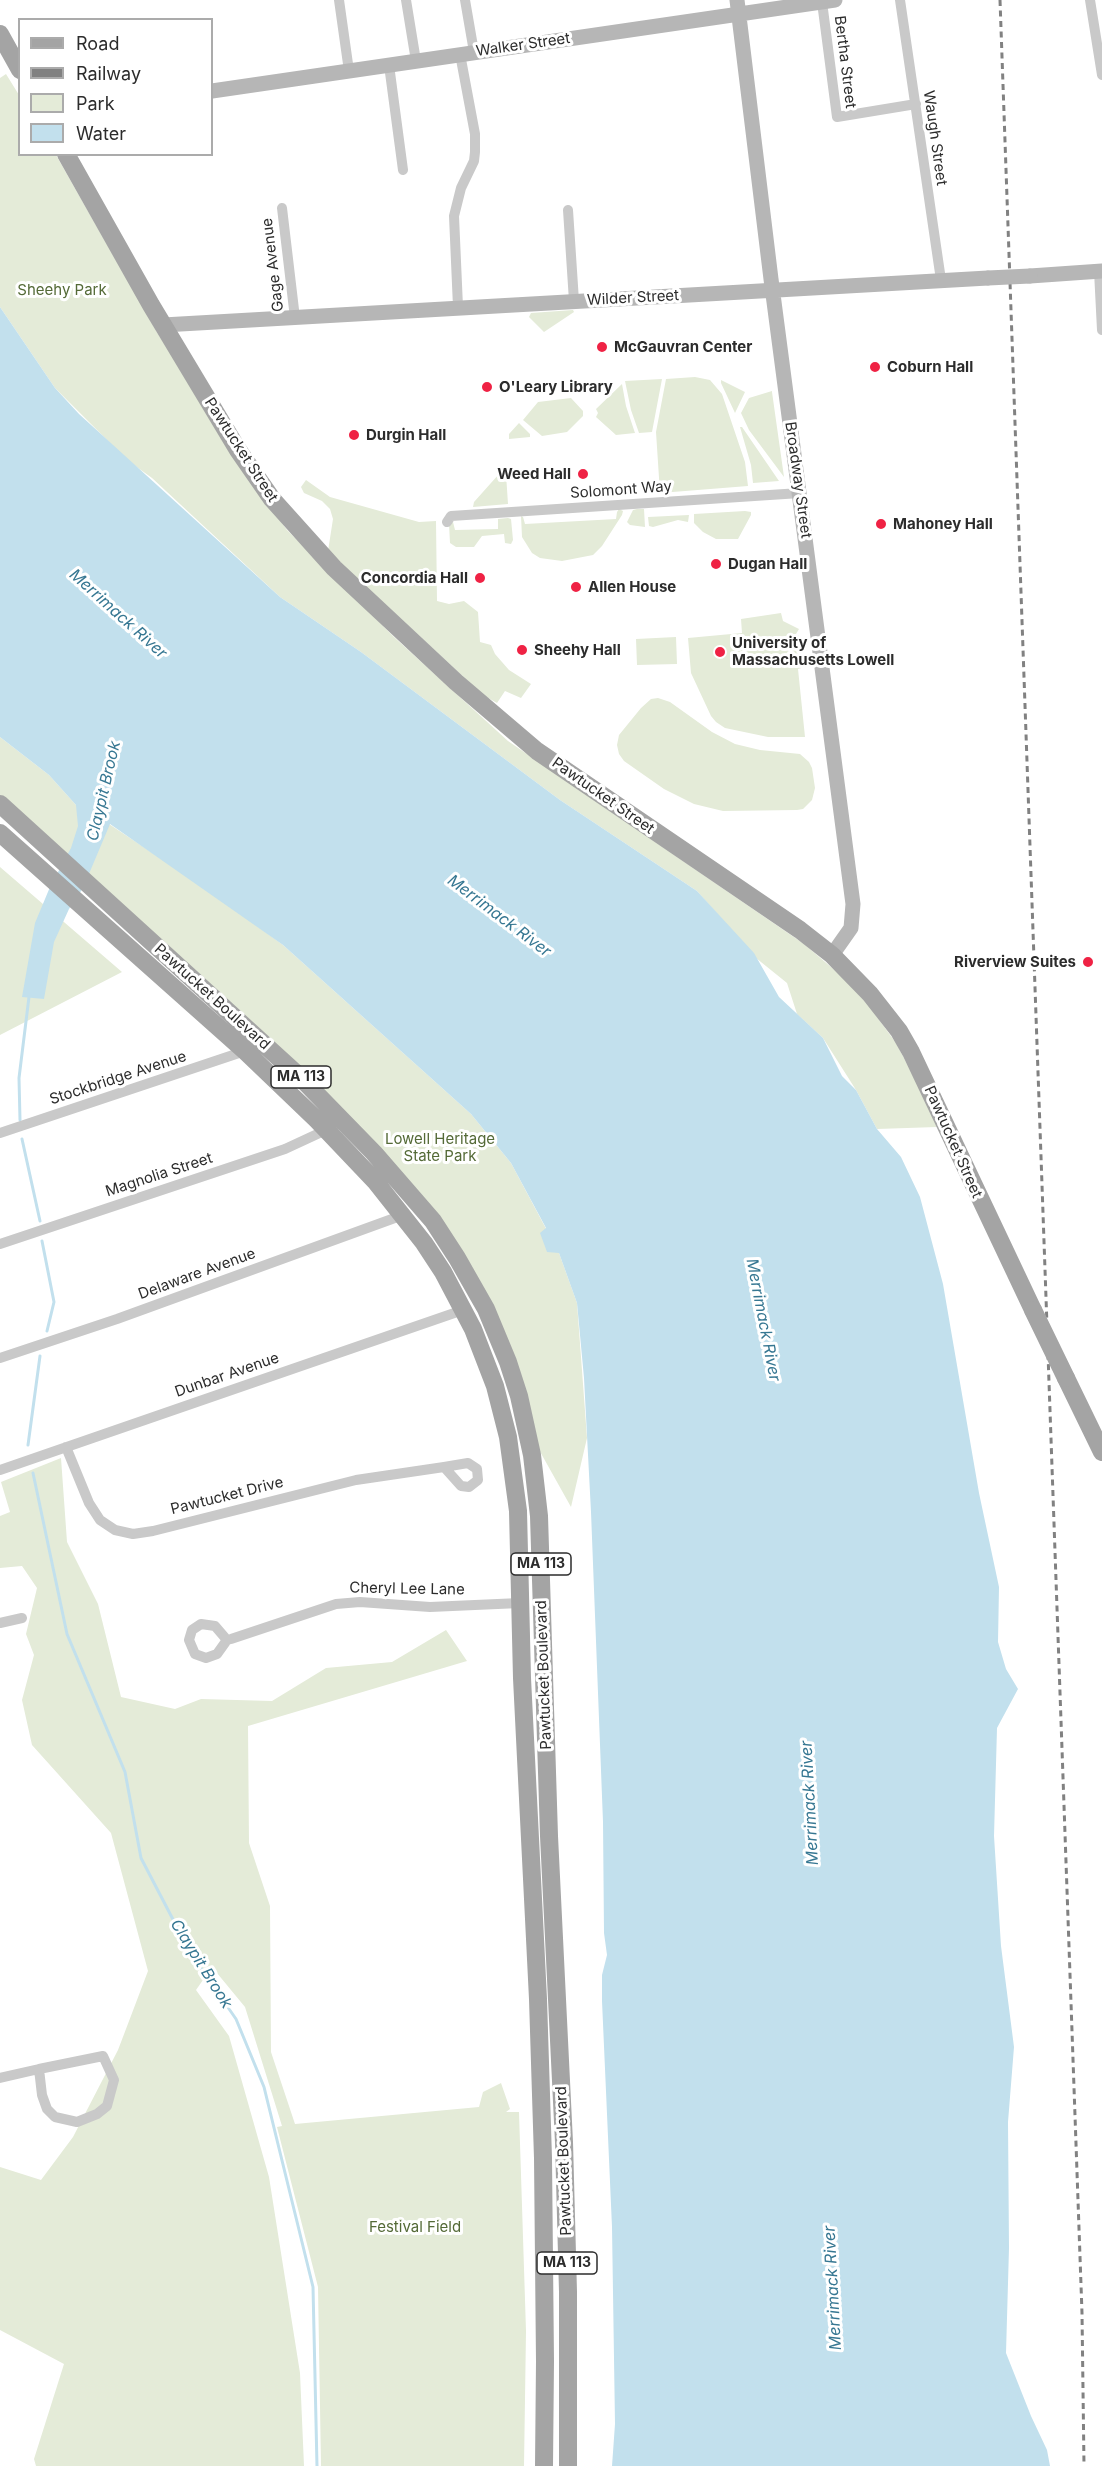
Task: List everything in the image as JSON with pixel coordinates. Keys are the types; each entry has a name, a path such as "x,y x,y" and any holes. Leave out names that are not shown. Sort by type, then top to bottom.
{"main road":[{"path":"0,34 18,66"},
{"name":"Pawtucket Street","path":"67,156 163,325 238,450 268,493 327,561 401,633 537,751 763,904 832,955 870,994 899,1031 911,1052 1102,1452"},
{"name":"Pawtucket Boulevard","path":"0,804 300,1077 417,1202 451,1248 480,1297 508,1362 519,1396 532,1455 540,1526 549,1836 564,2153 568,2292 568,2466"},
{"name":"Pawtucket Boulevard","path":"0,833 245,1051 375,1181 403,1215 443,1272 463,1310 493,1380 508,1437 518,1511 542,2148 544,2466"}],"street":[{"path":"339,0 349,71"},
{"path":"406,0 416,61"},
{"path":"458,308 454,216 461,188 474,161 475,152 465,0"},
{"name":"Waugh Street","path":"900,0 941,280"},
{"path":"1090,0 1102,75"},
{"name":"Walker Street","path":"213,91 467,53 738,7 828,1"},
{"name":"Bertha Street","path":"828,1 837,117 916,104"},
{"name":"Broadway Street","path":"738,7 772,289 853,904 851,928 832,955"},
{"path":"389,65 404,170"},
{"name":"Gage Avenue","path":"282,208 295,318"},
{"path":"568,210 574,301"},
{"path":"1100,271 1102,330"},
{"name":"Wilder Street","path":"163,325 1100,271"},
{"name":"Solomont Way","path":"447,522 451,516 800,493"},
{"name":"Stockbridge Avenue","path":"0,1133 245,1051"},
{"name":"Magnolia Street","path":"0,1244 285,1149 326,1130"},
{"name":"Delaware Avenue","path":"0,1358 117,1320 403,1215"},
{"name":"Dunbar Avenue","path":"0,1470 463,1310"},
{"name":"Pawtucket Drive","path":"66,1447 89,1503 99,1520 115,1530 133,1534 153,1531 346,1482 444,1467"},
{"name":"Cheryl Lee Lane","path":"227,1640 336,1604 353,1602 430,1607 520,1603"},
{"path":"0,1623 21,1618"},
{"path":"0,2078 103,2055 114,2080 107,2106 98,2114 76,2122 55,2117 47,2109 42,2095 39,2070"}],"green space":[{"name":"Sheehy Park","path":"6,74 18,93 18,156 57,156 158,334 253,483 287,530 394,637 508,741 804,944 845,979 869,1006 896,1043 923,1094 937,1127 877,1129 856,1090 823,1038 797,1014 787,983 756,958 697,891 560,800 361,652 280,597 152,478 127,460 55,388 0,307 0,78"},
{"path":"573,310 574,312 544,332 529,317 531,313"},
{"path":"695,377 710,380 722,394 745,462 748,486 660,493 656,432 666,379"},
{"path":"662,379 652,432 639,433 625,381"},
{"path":"721,380 745,392 735,413 721,383"},
{"path":"622,384 635,433 616,435 596,417 598,413 596,409"},
{"path":"772,391 784,477 749,430 741,413 749,398"},
{"path":"571,398 583,411 583,416 567,432 542,436 523,420 538,402"},
{"path":"519,423 530,434 530,437 509,439 509,434"},
{"path":"740,427 779,481 753,483 751,465"},
{"path":"499,474 506,474 508,504 473,507 474,502"},
{"path":"306,480 330,497 419,522 436,521 437,601 449,604 464,601 478,612 480,642 491,645 495,654 509,670 531,684 521,698 505,691 497,703 483,695 328,551 333,519 330,509 322,501 304,493 301,487"},
{"path":"619,509 623,511 622,515 602,546 593,555 562,561 540,558 532,553 522,537 521,516 525,524 616,519"},
{"path":"644,509 645,527 630,525 627,522 633,510"},
{"path":"751,512 751,515 738,539 716,539 703,532 694,523 694,514"},
{"path":"689,515 688,522 678,520 649,526 648,517"},
{"path":"498,519 511,519 513,540 511,544 505,543 504,534 482,536 474,547 456,547 450,543 449,524 453,522 455,530 498,529"},
{"path":"781,613 783,621 799,629 796,634 801,637 805,667 798,669 805,737 768,737 725,728 711,716 691,673 688,638 742,633 741,619"},
{"path":"676,637 677,664 637,665 636,639"},
{"path":"658,698 670,702 712,732 735,744 760,750 800,754 812,768 815,788 812,800 803,809 797,810 723,811 694,804 664,789 624,761 617,745 619,735 641,708 651,699"},
{"name":"Lowell Heritage State Park","path":"0,737 49,775 76,805 109,824 208,890 283,945 471,1114 511,1163 559,1253 577,1303 587,1438 571,1507 538,1448 447,1227 156,937 0,795"},
{"path":"0,867 122,972 0,1035"},
{"name":"Festival Field","path":"61,1458 67,1542 98,1604 121,1697 175,1709 201,1699 272,1701 326,1668 392,1662 446,1630 467,1661 248,1726 249,1843 270,1906 271,2052 295,2124 479,2107 483,2092 501,2083 510,2109 506,2112 519,2112 526,2331 524,2466 321,2466 318,2287 277,2127 282,2126 245,2007 212,1967 196,1990 229,2036 269,2177 300,2373 304,2466 36,2466 34,2459 64,2364 0,2330 0,2167 41,2180 73,2137 118,2050 148,1971 111,1833 32,1745 22,1700 34,1655 26,1634 37,1588 22,1566 0,1568 0,1516 10,1512 1,1482"}],"water":[{"name":"Merrimack River","path":"0,307 55,388 79,414 280,597 361,652 560,800 697,891 754,953 779,997 823,1038 842,1076 856,1090 877,1129 901,1157 920,1197 943,1284 979,1493 999,1587 998,1642 1006,1669 1018,1689 997,1728 994,1836 1001,1946 1014,2047 1008,2122 1009,2248 1006,2353 1047,2450 1050,2466 612,2466 615,2424 612,2227 602,2001 602,1975 607,1955 604,1933 603,1822 591,1512 584,1378 577,1303 559,1253 547,1252 540,1233 546,1228 511,1163 471,1114 283,945 110,824 83,888 69,909 54,942 44,999 22,997 35,923 50,887 71,848 78,826 76,805 49,775 0,737"}],"waterway":[{"name":"Claypit Brook","path":"20,1120 19,1078 29,997"},
{"name":"Claypit Brook","path":"22,1139 40,1221"},
{"name":"Claypit Brook","path":"42,1241 54,1302 47,1331"},
{"name":"Claypit Brook","path":"28,1445 40,1356"},
{"name":"Claypit Brook","path":"33,1473 67,1634 125,1772 141,1858 191,1954 236,2019 264,2087 313,2287 317,2466"}],"railway":[{"path":"1000,0 1082,2313 1084,2466"}],"place":[{"name":"McGauvran Center","path":"602,347"},
{"name":"Coburn Hall","path":"875,367"},
{"name":"O'Leary Library","path":"487,387"},
{"name":"Durgin Hall","path":"354,435"},
{"name":"Weed Hall","path":"583,474"},
{"name":"Mahoney Hall","path":"881,524"},
{"name":"Dugan Hall","path":"716,564"},
{"name":"Concordia Hall","path":"480,578"},
{"name":"Allen House","path":"576,587"},
{"name":"Sheehy Hall","path":"522,650"},
{"name":"University of Massachusetts Lowell","path":"720,652"},
{"name":"Riverview Suites","path":"1088,962"}]}
